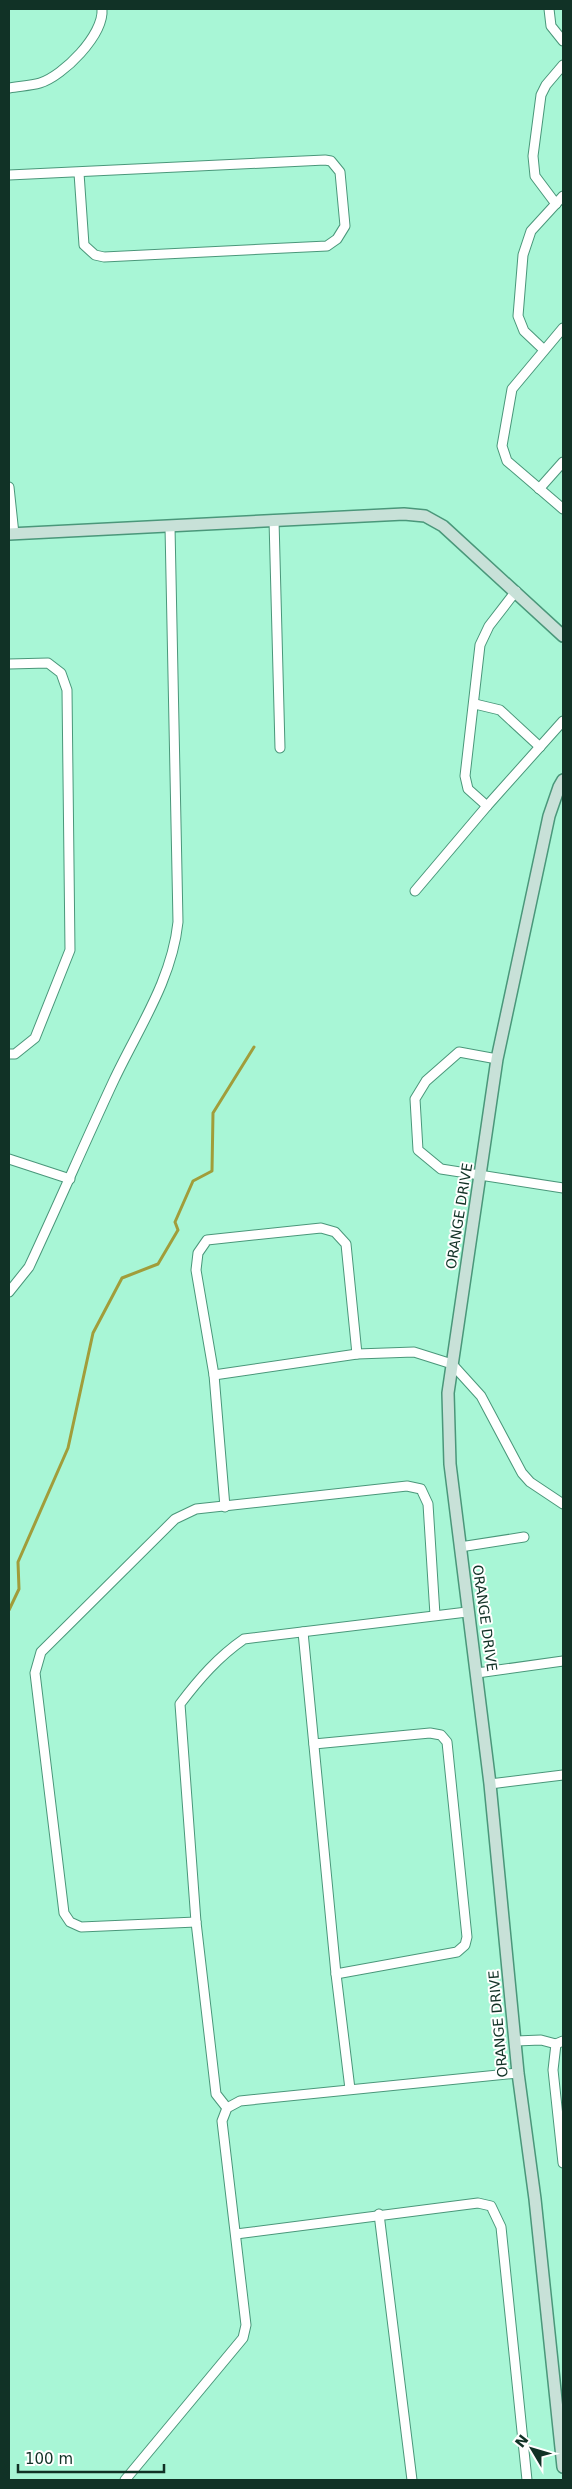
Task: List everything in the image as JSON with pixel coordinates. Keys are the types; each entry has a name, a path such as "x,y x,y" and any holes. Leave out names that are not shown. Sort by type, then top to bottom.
{"street":[{"path":"9,88 40,83 64,70 84,49 97,30 102,9"},
{"path":"549,9 551,26 563,41"},
{"path":"556,204 535,176 533,156 541,95 546,85 563,65"},
{"path":"9,175 325,160 331,161 340,172 344,226 337,239 327,246 104,257 96,255 84,245 79,173"},
{"path":"544,350 524,331 518,316 523,255 527,238 563,196"},
{"path":"563,328 512,389 502,446 508,461 563,509"},
{"path":"540,489 563,462"},
{"path":"9,486 11,534 404,514 425,516 443,526 563,636"},
{"path":"274,520 280,748"},
{"path":"9,1292 29,1267 114,1081 160,988 174,952 176,936 177,840 170,527"},
{"path":"487,806 468,789 465,776 482,638 516,591"},
{"path":"9,664 48,663 61,673 67,690 70,950 34,1038 14,1054 9,1054"},
{"path":"475,704 500,710 540,747"},
{"path":"415,891 487,806 563,722"},
{"name":"ORANGE DRIVE","path":"563,780 558,787 549,816 497,1059 448,1400 448,1438 467,1612 477,1673 490,1784 518,2073 535,2199 563,2460"},
{"path":"497,1059 459,1052 426,1081 415,1099 418,1150 441,1169 563,1188"},
{"path":"9,1159 70,1179"},
{"path":"225,1507 214,1375 196,1270 198,1253 207,1240 321,1228 335,1232 346,1244 357,1354"},
{"path":"214,1375 357,1354 414,1352 452,1364 481,1396 522,1474 530,1482 563,1504"},
{"path":"196,1922 81,1927 70,1922 64,1913 34,1673 41,1652 175,1519 196,1508 225,1507 406,1486 421,1489 428,1504 435,1615"},
{"path":"460,1547 524,1537"},
{"path":"227,2108 216,2094 196,1922 180,1704 194,1684 223,1654 244,1639 467,1612"},
{"path":"303,1632 336,1974 350,2089"},
{"path":"477,1673 563,1661"},
{"path":"314,1744 430,1733 441,1734 447,1742 466,1928 465,1945 457,1952 336,1974"},
{"path":"490,1784 563,1775"},
{"path":"516,2041 541,2040 560,2043 553,2070 563,2163"},
{"path":"125,2480 243,2338 246,2325 222,2122 227,2108 240,2101 518,2073"},
{"path":"236,2234 379,2214 478,2203 491,2206 501,2227 527,2480"},
{"path":"379,2214 412,2480"}],"waterway":[{"path":"9,1610 19,1589 18,1562 68,1448 93,1333 122,1278 158,1264 178,1230 175,1222 193,1181 212,1171 213,1113 254,1047"}]}
